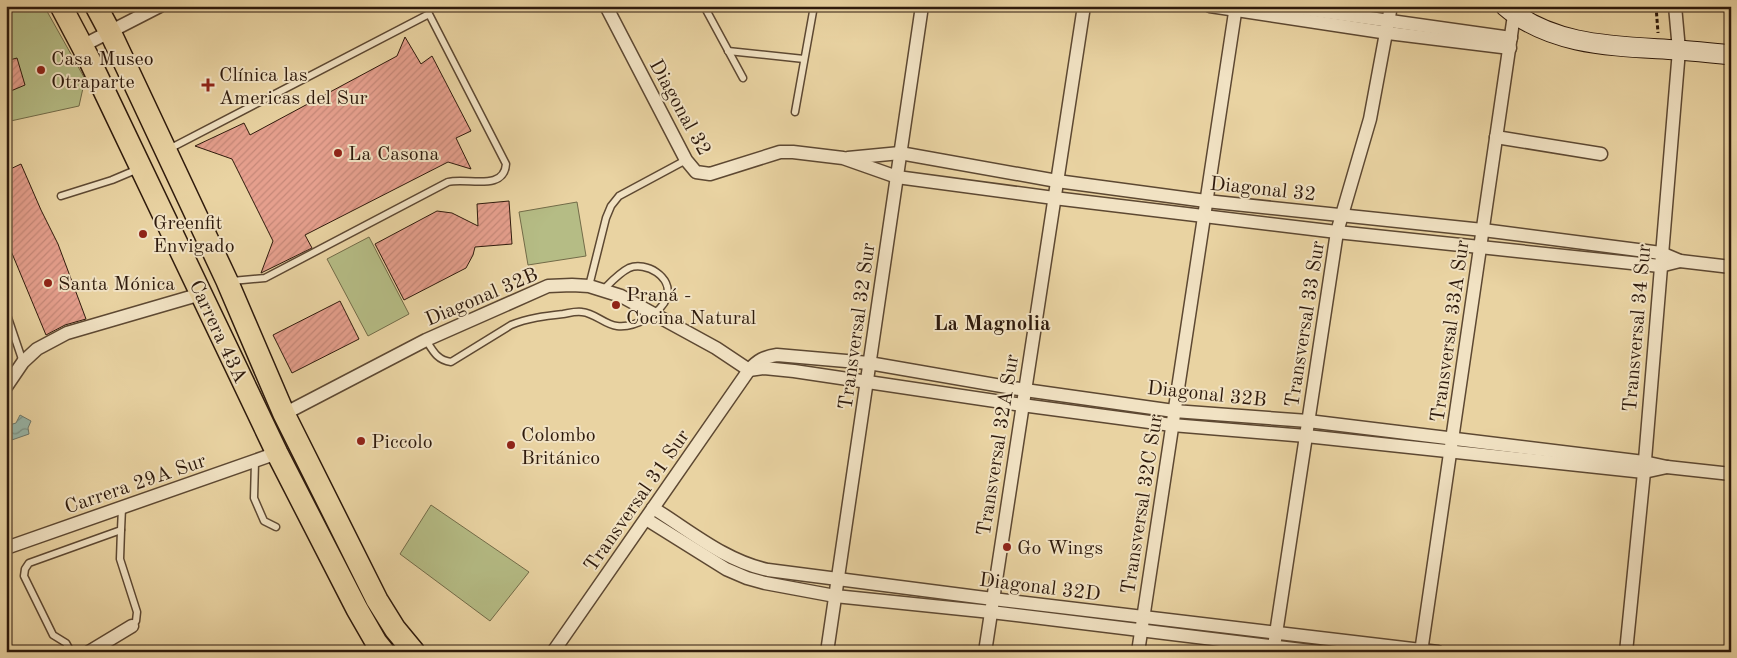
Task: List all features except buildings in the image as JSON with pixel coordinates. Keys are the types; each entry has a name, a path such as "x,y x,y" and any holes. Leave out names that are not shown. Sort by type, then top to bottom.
{"main road":[{"name":"Carrera 43A","path":"61,6 141,168 277,454 357,609 384,652"},
{"name":"Carrera 43A","path":"96,6 227,281 284,414 377,600 395,629 414,652"},
{"path":"1510,10 1547,32 1571,40 1731,55"}],"street":[{"path":"82,46 160,6"},
{"name":"Diagonal 32","path":"606,6 686,160 696,172 710,174 780,152 793,152 843,158 897,176 1203,217 1660,266 1680,262 1731,267"},
{"name":"Transversal 32 Sur","path":"827,652 922,6"},
{"name":"Transversal 32A Sur","path":"985,652 1084,6"},
{"path":"1210,6 1510,43"},
{"path":"1284,6 1388,28"},
{"name":"Transversal 33 Sur","path":"1273,649 1337,232 1370,119 1392,6"},
{"name":"Transversal 34 Sur","path":"1626,652 1644,467 1679,50 1675,6"},
{"name":"Transversal 32C Sur","path":"1138,652 1236,8"},
{"name":"Transversal 33A Sur","path":"1421,651 1510,43 1510,10"},
{"path":"1496,137 1601,154"},
{"name":"Diagonal 32","path":"843,158 900,153 1057,181 1206,201 1483,230 1661,253 1680,262"},
{"name":"Diagonal 32B","path":"284,414 426,340 548,286 572,285 589,286 621,296 716,348 749,370 772,369 1172,425 1306,436 1450,452 1731,474"},
{"path":"6,387 23,362 37,349 67,333 201,294"},
{"name":"Diagonal 32B","path":"749,370 756,362 765,357 777,355 869,363 1024,390 1174,410 1452,438 1644,467"},
{"name":"Transversal 31 Sur","path":"553,652 749,370"},
{"name":"Carrera 29A Sur","path":"6,548 277,454"},
{"name":"Diagonal 32D","path":"650,514 733,559 750,566 768,570 1141,630 1273,649 1319,652"},
{"name":"Diagonal 32D","path":"650,514 726,569 747,578 835,596 1143,617 1438,652"},
{"path":"89,652 132,626"}],"lane":[{"path":"704,6 743,78"},
{"path":"795,112 814,6"},
{"path":"166,151 429,14 506,164 505,171 501,177 494,181 456,180 448,182 265,278 227,281"},
{"path":"728,51 804,59"},
{"path":"589,286 606,218 611,206 620,196 686,160"},
{"path":"61,196 112,180 141,168"},
{"path":"426,340 443,361 451,362 522,320 582,312 616,326 637,323 655,314 668,293 666,283 661,276 648,268 639,266 630,268 620,274 603,290"},
{"path":"6,312 23,362"},
{"path":"255,462 254,498 264,521 276,527"},
{"path":"122,508 120,559 137,612 136,620 132,626"},
{"path":"71,652 66,643 53,636 24,576 24,568 29,563 121,530"}],"path":[{"path":"1656,6 1658,37"}],"green space":[{"path":"6,6 44,6 85,79 79,106 6,122"},
{"path":"577,202 586,256 528,265 519,212"},
{"path":"369,237 409,314 368,336 327,259"},
{"path":"431,505 529,572 490,621 400,554"}],"water":[{"path":"20,415 31,421 28,428 29,434 6,442 6,426 16,423"}],"place":[{"name":"Casa Museo Otraparte","path":"41,70"},
{"name":"Clínica las Americas del Sur","path":"208,85"},
{"name":"La Casona","path":"338,153"},
{"name":"Greenfit Envigado","path":"143,234"},
{"name":"Santa Mónica","path":"48,283"},
{"name":"Praná - Cocina Natural","path":"616,305"},
{"name":"Piccolo","path":"361,441"},
{"name":"Colombo Británico","path":"511,445"},
{"name":"Go Wings","path":"1007,547"}],"district":[{"name":"La Magnolia","path":"992,323"}]}
